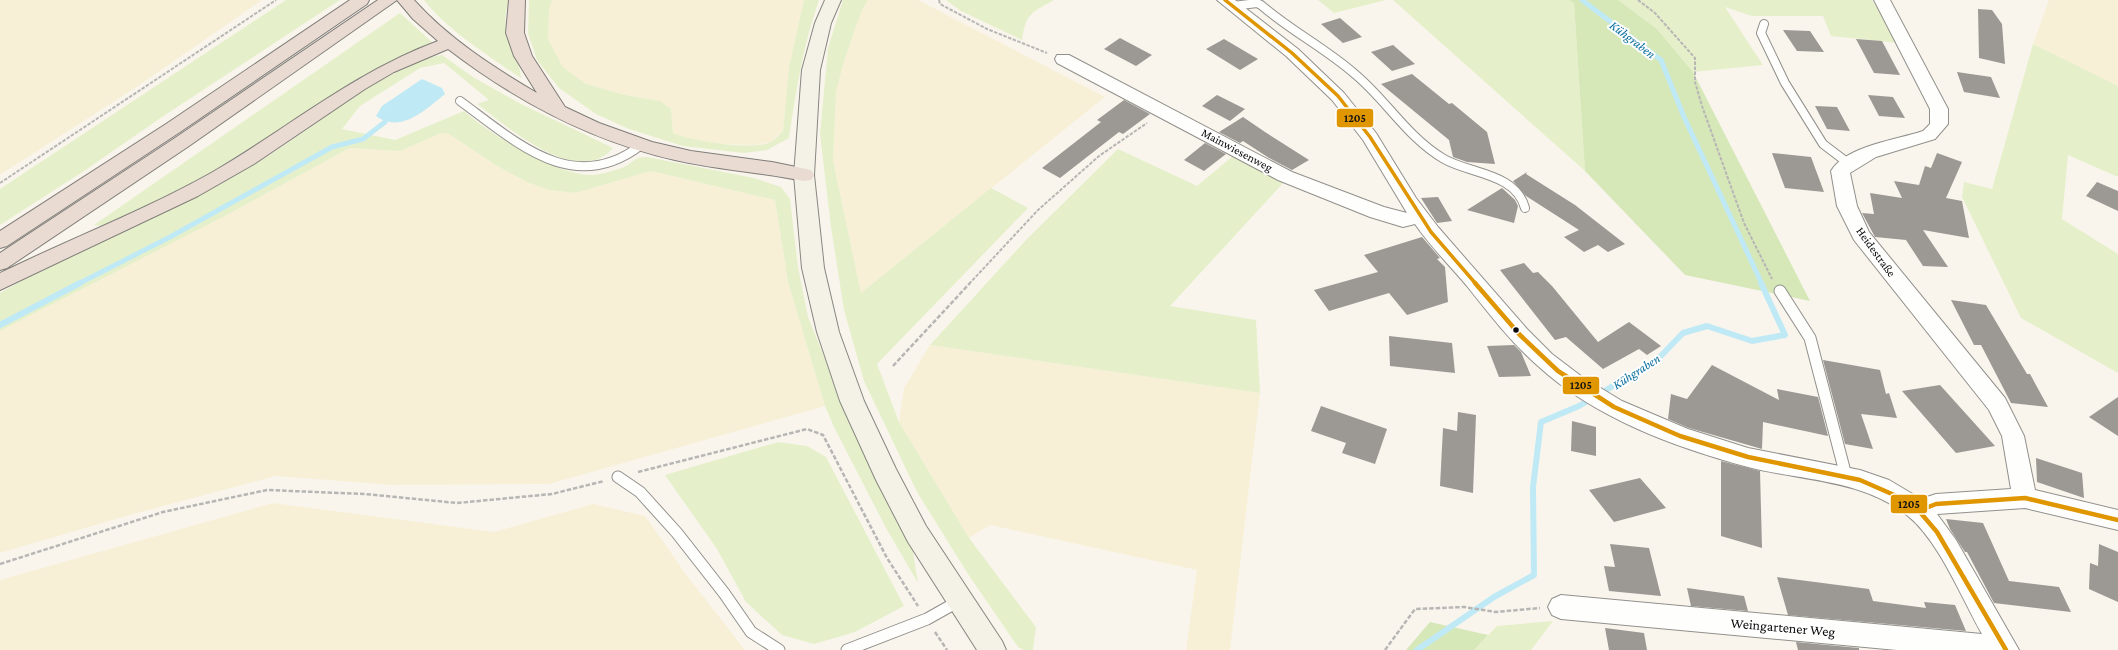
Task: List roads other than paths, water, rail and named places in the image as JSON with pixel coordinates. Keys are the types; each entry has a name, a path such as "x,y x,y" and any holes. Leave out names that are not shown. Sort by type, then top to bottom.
{"highway":[{"path":"0,241 173,128 361,0"},
{"path":"0,263 182,142 389,0"},
{"path":"405,0 419,17 505,83 560,114 640,146 716,162 777,168 804,174"},
{"path":"517,0 515,33 523,56 560,114"},
{"path":"0,282 148,212 217,177 378,73 414,55 450,42"}],"street":[{"path":"833,0 823,23 811,70 804,174 813,268 828,332 852,401 885,473 917,534 992,650"},
{"path":"1848,163 1866,155 1929,134 1938,128 1940,120 1939,109 1882,0"},
{"path":"1229,3 1273,35 1316,72 1353,113 1385,158 1419,217 1517,332 1543,360 1574,383 1626,413 1661,430 1750,457 1846,476 1889,491 1918,511 1940,535 2005,649"},
{"name":"Mainwiesenweg","path":"1063,59 1285,176 1403,220 1419,217"},
{"name":"Heidestraße","path":"1848,163 1840,171 1842,185 1847,206 1861,235 1997,404 2013,436 2025,498"},
{"path":"1918,511 1936,504 2025,498 2118,520"},
{"name":"Weingartener Weg","path":"1561,606 2005,649"}],"lane":[{"path":"1229,3 1257,3 1261,5 1286,27 1330,55 1368,86 1431,151 1445,160 1501,180 1521,195 1525,200 1525,208"},
{"path":"1764,24 1762,33 1785,83 1823,144 1848,163"},
{"path":"460,101 488,123 529,148 559,162 579,168 597,166 616,161 640,146"},
{"path":"1780,291 1810,338 1832,416 1836,441 1846,476"},
{"path":"618,477 640,492 677,534 724,593 751,632 779,650"},
{"path":"847,650 926,619 959,601"}],"water":[{"path":"422,79 442,88 445,94 421,113 404,121 385,121 376,116 382,106"}],"waterway":[{"name":"Kühgraben","path":"1582,0 1661,60 1684,117 1762,284"},
{"path":"78,284 170,237 332,147 363,139 385,122"},
{"path":"0,325 80,283"},
{"name":"Kühgraben","path":"1417,650 1494,597 1534,575 1533,487 1541,422 1579,406 1657,360 1683,333 1707,326 1752,341 1785,335 1761,283"}]}
